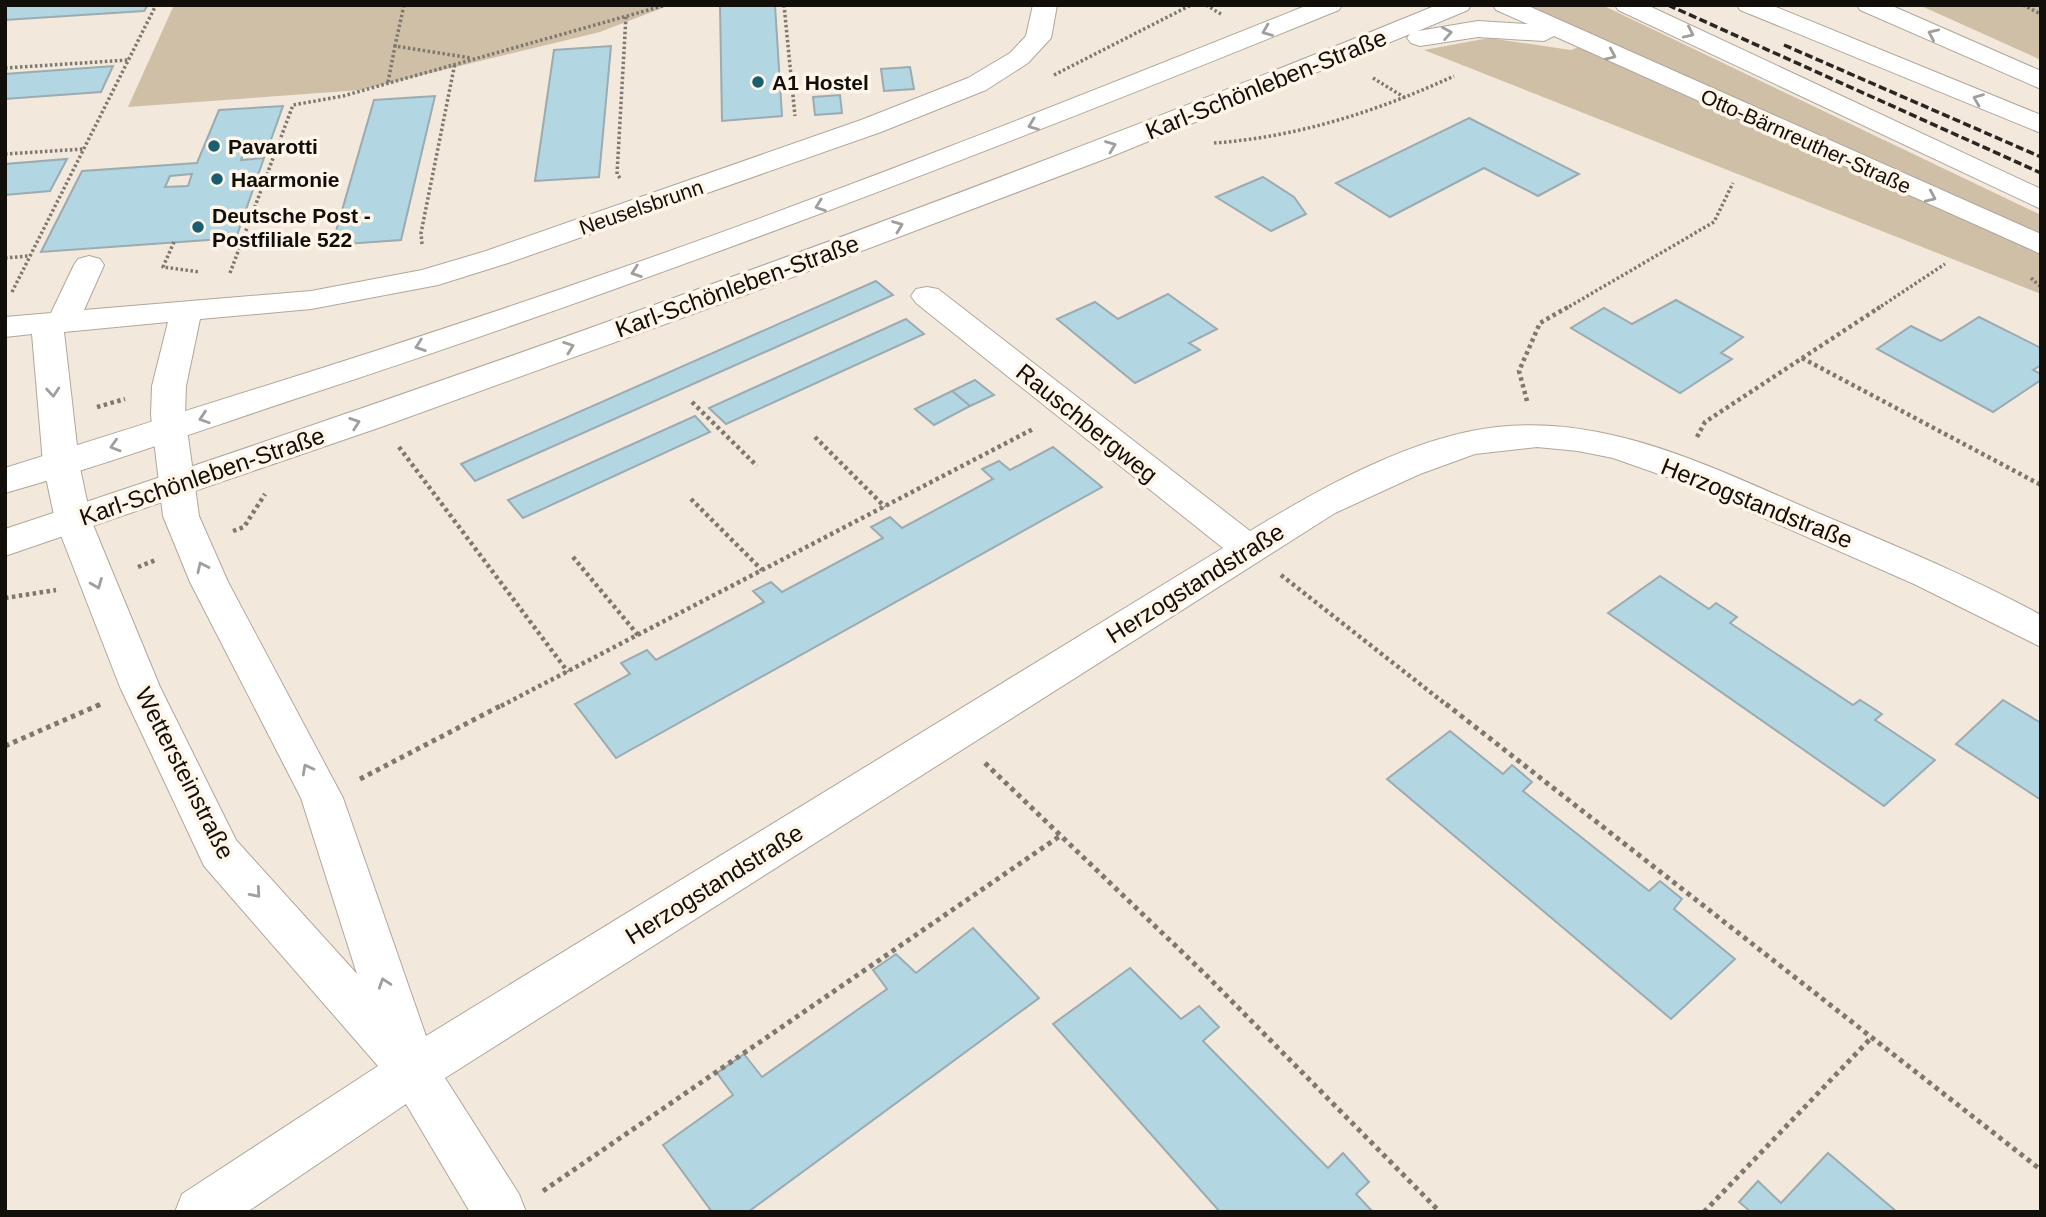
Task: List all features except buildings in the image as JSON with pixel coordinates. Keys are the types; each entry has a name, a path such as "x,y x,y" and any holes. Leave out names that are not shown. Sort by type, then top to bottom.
{"street":[{"name":"Neuselsbrunn","path":"5,327 311,300 427,278 640,208 820,144 977,83 1019,58 1038,38 1045,5"},
{"name":"Karl-Schönleben-Straße","path":"5,543 754,280 1333,58 1459,5"},
{"name":"Otto-Bärnreuther-Straße","path":"1505,5 1571,37 2041,246"},
{"name":"Otto-Bärnreuther-Straße","path":"1627,5 2041,200"},
{"path":"1749,5 2041,125"},
{"path":"1869,5 2041,81"},
{"name":"Karl-Schönleben-Straße","path":"5,481 169,429 700,250 1072,110 1316,9"},
{"name":"Otto-Bärnreuther-Straße","path":"1333,58 1463,30 1511,29 1571,37"},
{"path":"61,463 55,324 89,265"},
{"name":"Rauschbergweg","path":"927,296 1248,549"},
{"path":"169,429 169,386 186,313"},
{"name":"Wettersteinstraße","path":"169,429 174,485 181,516 199,562 322,798 413,1071"},
{"name":"Herzogstandstraße","path":"201,1212 413,1071 1248,549 1322,504 1447,450 1495,438 1536,436 1606,444 1681,469 1920,571 1999,609 2041,633"},
{"name":"Wettersteinstraße","path":"61,463 72,520 141,687 220,853 413,1071 518,1204"}],"path":[{"path":"10,297 28,256 156,5"},
{"path":"388,82 404,5"},
{"path":"220,310 229,276 293,105 388,82 666,5"},
{"path":"784,5 795,117 820,144"},
{"path":"1050,77 1191,5"},
{"path":"2023,5 2041,14"},
{"path":"626,16 617,174 640,208"},
{"path":"395,46 473,58"},
{"path":"5,68 128,60"},
{"path":"427,278 421,233 455,63"},
{"path":"1203,143 1250,143 1408,99 1454,76"},
{"path":"1373,78 1408,99"},
{"path":"5,154 84,149"},
{"path":"243,155 276,153"},
{"path":"1536,436 1518,371 1540,324 1714,222 1733,183"},
{"path":"174,242 163,267 229,276"},
{"path":"5,258 28,256"},
{"path":"1681,469 1705,422 1945,264"},
{"path":"1802,358 2041,485"},
{"path":"692,401 757,466"},
{"path":"322,798 1070,410"},
{"path":"815,438 885,507"},
{"path":"394,441 568,672"},
{"path":"691,499 762,570"},
{"path":"1248,549 2041,1170"},
{"path":"573,558 638,635"},
{"path":"5,746 141,687"},
{"path":"955,734 1205,974 1440,1212"},
{"path":"518,1204 1060,836"},
{"path":"1704,1212 1871,1038"}],"shaded area":[{"path":"174,5 670,5 600,32 361,90 128,107"},
{"path":"1525,5 1602,5 2041,215 2041,294 1424,50 1489,38 1571,50 1594,41"},
{"path":"1919,5 2041,5 2041,60"}],"railway":[{"path":"1668,5 2041,173"},
{"path":"1784,45 2041,157"}],"place":[{"name":"A1 Hostel","path":"758,82"},
{"name":"Pavarotti","path":"214,146"},
{"name":"Haarmonie","path":"217,179"},
{"name":"Deutsche Post - Postfiliale 522","path":"198,227"}]}
